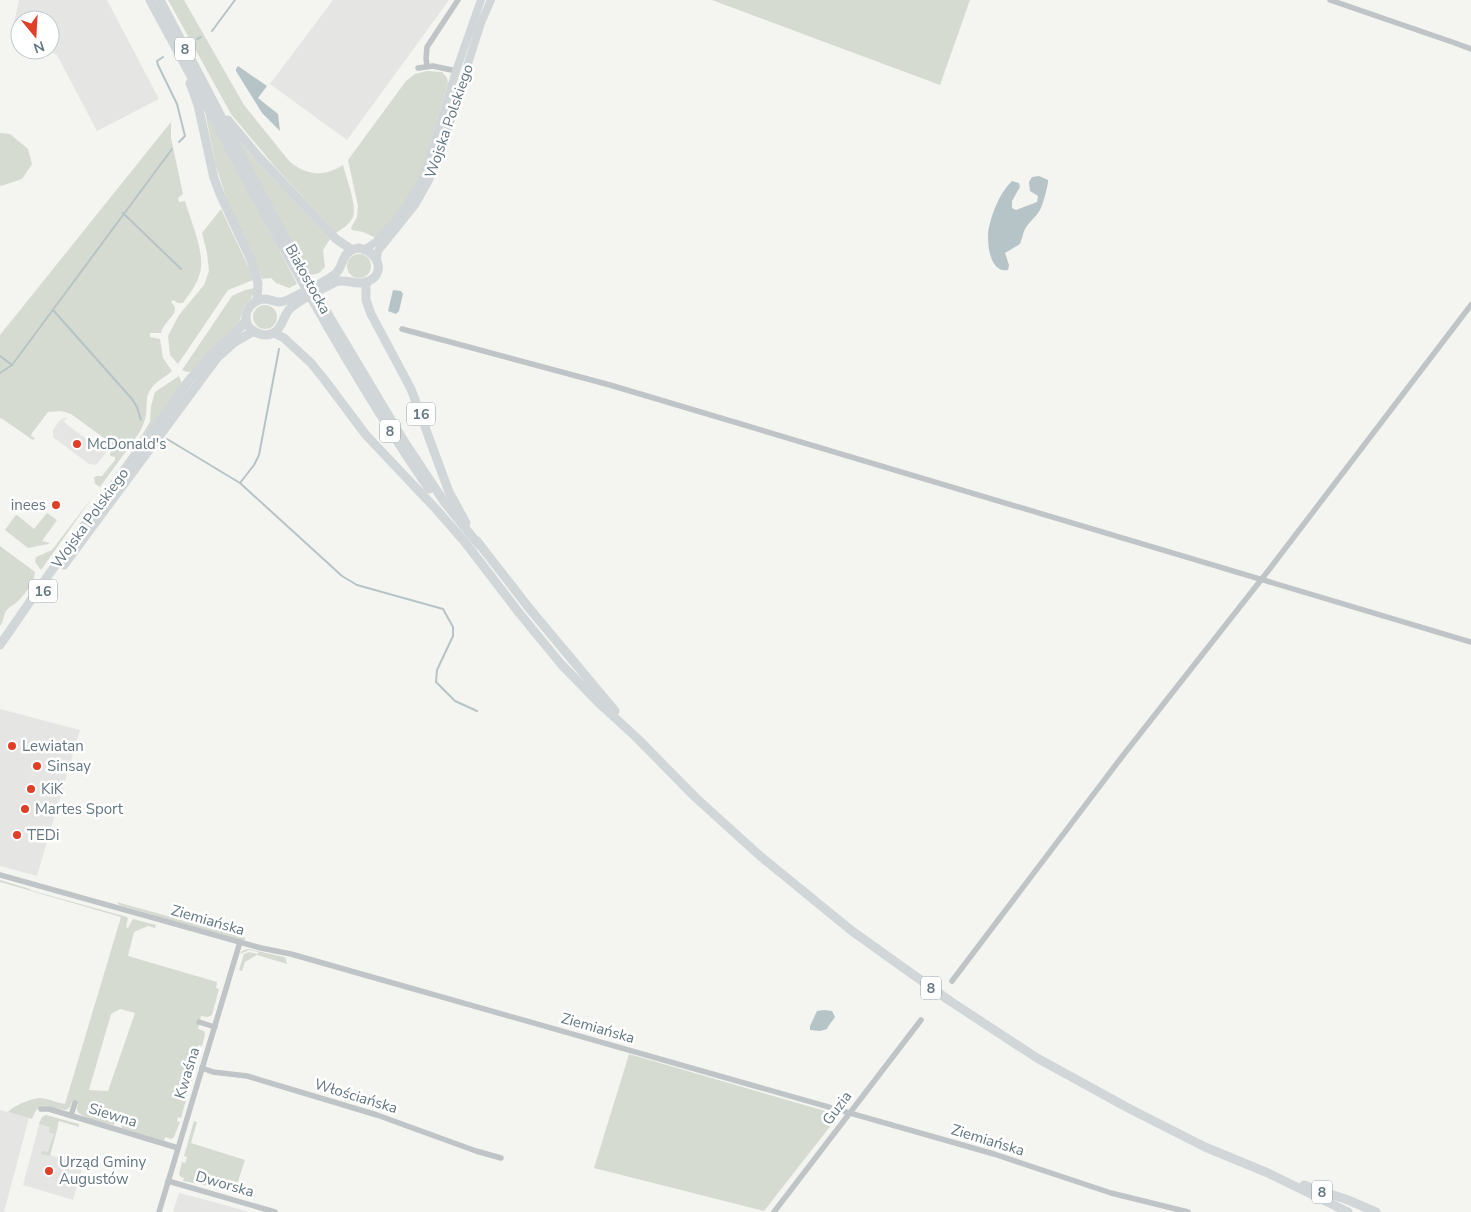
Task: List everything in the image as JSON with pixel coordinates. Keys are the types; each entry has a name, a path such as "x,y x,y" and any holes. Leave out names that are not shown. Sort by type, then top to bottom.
{"main road":[{"name":"Białostocka","path":"150,0 296,265 398,444 464,541"},
{"name":"Białostocka","path":"160,0 296,265"},
{"name":"Wojska Polskiego","path":"365,249 376,242 399,216 420,185 456,71 481,0"},
{"name":"Wojska Polskiego","path":"377,259 378,251 415,206 425,190 442,149 481,23 491,0"},
{"path":"181,57 198,105 212,168 220,194 251,260 258,283 257,301 265,299 276,302 286,301 333,280 366,282 375,276 377,272 377,259 365,249 352,249 343,256 333,280 291,307 274,333 264,335 254,331 247,325 246,320"},
{"path":"456,71 465,73"},
{"path":"211,98 257,156 336,239 352,249"},
{"name":"16","path":"366,282 366,300 371,314 411,389 449,492 479,545"},
{"name":"16","path":"246,320 248,308 257,301"},
{"name":"Białostocka","path":"325,316 440,495 479,545"},
{"name":"Wojska Polskiego","path":"108,499 190,379 246,320"},
{"name":"Wojska Polskiego","path":"0,645 44,581 218,358 234,342 254,331"},
{"path":"274,333 284,338 310,363 372,443 464,541"},
{"name":"8","path":"464,541 520,614 562,664 600,704 637,738 695,797 759,855 852,931 950,1001 1037,1058 1122,1105 1205,1147 1268,1173 1348,1212"},
{"name":"8","path":"479,545 637,738"},
{"name":"8","path":"1268,1173 1348,1200 1376,1212"}],"street":[{"path":"427,66 427,47 458,0"},
{"path":"1330,0 1455,42 1471,50"},
{"path":"418,68 427,66 440,67 456,71"},
{"path":"952,982 1121,758 1262,579 1471,305"},
{"path":"402,329 610,385 1471,642"},
{"name":"Ziemiańska","path":"0,875 240,942 310,959 994,1154 1111,1193 1188,1212"},
{"name":"Kwaśna","path":"159,1212 240,942"},
{"name":"Guzia","path":"774,1212 921,1020"},
{"path":"199,1022 215,1027"},
{"name":"Włościańska","path":"202,1068 213,1072 247,1076 377,1115 501,1158"},
{"path":"71,1115 75,1103"},
{"name":"Siewna","path":"41,1109 50,1109 178,1148"},
{"name":"Dworska","path":"168,1181 275,1212"}],"shaded area":[{"path":"19,0 107,0 159,99 97,131 60,60 60,10 17,10"},
{"path":"168,0 184,0 244,105 290,162 303,170 316,173 329,172 343,165 354,205 354,212 352,220 343,228 336,233 276,168 231,114"},
{"path":"333,0 449,0 347,140 270,84"},
{"path":"712,0 970,0 940,85"},
{"path":"238,66 267,86 258,98 278,114 280,131 262,113 236,71"},
{"path":"427,71 442,72 447,78 448,83 420,179 396,216 376,238 363,232 352,230 351,228 357,217 358,206 348,160 406,81 415,74"},
{"path":"203,102 297,284 289,288 276,283 271,278 262,279 227,200 216,166"},
{"path":"171,122 171,138 183,194 178,198 179,202 185,201 200,249 201,268 196,283 183,303 173,300 171,302 175,308 174,313 161,333 150,333 150,337 160,339 163,358 172,371 150,390 147,399 146,415 141,429 132,443 127,441 126,444 129,447 100,487 95,484 94,478 102,476 115,460 115,457 110,456 111,446 108,441 71,414 61,411 48,412 32,433 31,436 35,438 33,440 0,419 0,335"},
{"path":"0,133 10,134 28,149 32,164 22,179 1,186 0,185"},
{"path":"236,136 252,156 330,239 323,250 325,267 319,273 311,275"},
{"path":"1039,176 1048,180 1041,208 1025,229 1020,244 1005,253 1009,265 1008,270 1002,270 993,262 988,240 989,227 995,208 1012,181 1019,183 1020,187 1012,201 1012,208 1016,210 1037,202 1038,196 1030,191 1029,182 1032,177"},
{"path":"221,209 253,280 228,290 178,364 170,355 168,336 179,315 204,285 209,271 202,233"},
{"path":"359,254 368,257 371,266 368,275 359,278 350,275 347,266 350,257"},
{"path":"255,288 251,299 244,306 239,323 193,371 187,372 182,370 232,296"},
{"path":"393,290 401,291 403,294 399,311 396,314 388,311"},
{"path":"265,305 274,308 277,317 274,326 265,329 256,326 253,317 256,308"},
{"path":"179,376 182,384 138,447 135,446 150,422 151,406 155,392"},
{"path":"69,418 64,420 65,423 97,447 103,444 106,446 106,453 96,465 89,464 53,437 53,430 60,420"},
{"path":"94,495 41,570 35,562 36,557 52,550"},
{"path":"47,513 57,520 42,541 50,543 48,544 28,548 5,530 17,515 34,529"},
{"path":"0,546 35,572 33,580 24,594 6,611 0,626"},
{"path":"0,709 80,730 37,876 0,866"},
{"path":"0,880 127,917 126,927 128,928 133,919 156,925 155,928 148,926 134,932 128,956 217,982 216,988 219,989 212,1015 208,1017 201,1016 198,1029 204,1031 205,1034 202,1046 198,1045 197,1051 201,1052 187,1096 184,1096 183,1099 186,1100 181,1118 178,1117 177,1121 180,1122 174,1137 171,1139 165,1137 164,1141 122,1128 121,1122 117,1121 113,1125 89,1118 80,1114 77,1109 78,1104 72,1102 66,1110 42,1106 38,1108 32,1119 8,1112 18,1105 37,1098 65,1104 121,917 0,882","holes":["120,1009 135,1013 108,1091 89,1090 111,1014"]},
{"path":"117,902 246,938 243,941 119,905"},
{"path":"248,949 284,957 287,964 257,955 245,962 242,971 239,970 244,954 249,952 258,954 258,952 249,950 240,954"},
{"path":"817,1011 832,1011 835,1017 827,1029 820,1031 810,1030"},
{"path":"629,1054 839,1115 764,1211 594,1168"},
{"path":"0,1110 29,1118 4,1212 0,1212"},
{"path":"46,1115 79,1124 79,1127 59,1121 50,1156 41,1154 42,1151 48,1152 54,1134 49,1132 50,1127 39,1124 42,1117"},
{"path":"40,1121 58,1127 50,1155 83,1165 73,1200 23,1185"},
{"path":"194,1121 197,1122 191,1143 245,1160 235,1191 183,1181 184,1178 179,1174 182,1162 185,1163 187,1157 184,1156"},
{"path":"179,1193 221,1204 249,1212 173,1212"}],"waterway":[{"path":"212,31 235,0"},
{"path":"197,39 201,37"},
{"path":"163,57 157,61 158,65 177,104 185,136 179,142"},
{"path":"0,373 12,365 172,149"},
{"path":"123,213 181,269"},
{"path":"53,310 132,399 141,420"},
{"path":"240,483 259,455 279,349"},
{"path":"0,356 12,365"},
{"path":"167,439 240,483 342,576 357,585 443,609 453,627 453,636 437,670 436,682 455,701 477,711"}],"place":[{"name":"McDonald's","path":"77,444"},
{"name":"inees","path":"56,505"},
{"name":"Lewiatan","path":"12,746"},
{"name":"Sinsay","path":"37,766"},
{"name":"KiK","path":"31,789"},
{"name":"Martes Sport","path":"25,809"},
{"name":"TEDi","path":"17,835"},
{"name":"Urząd Gminy Augustów","path":"49,1171"}]}
